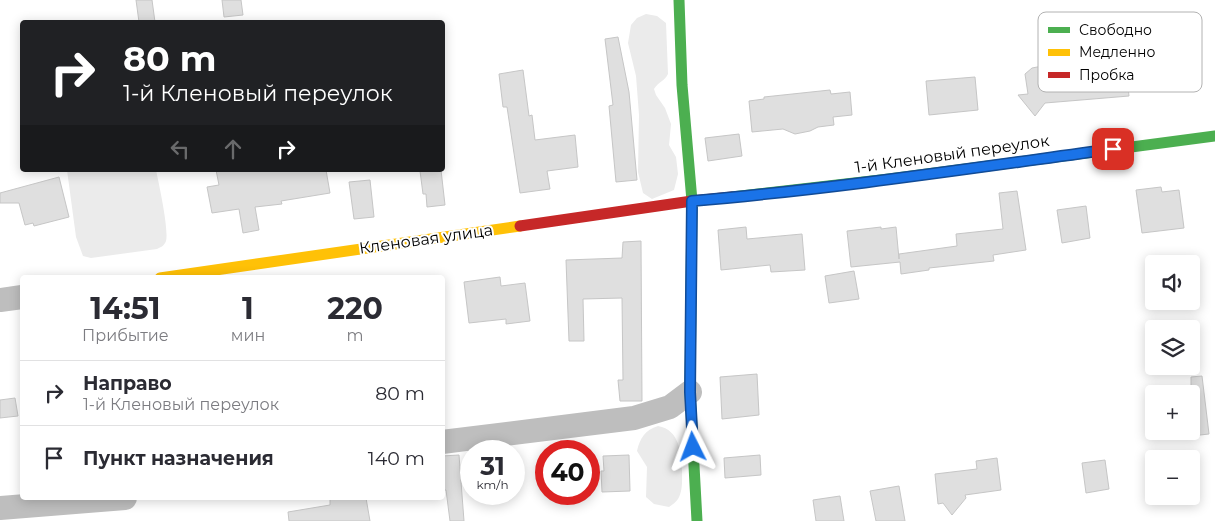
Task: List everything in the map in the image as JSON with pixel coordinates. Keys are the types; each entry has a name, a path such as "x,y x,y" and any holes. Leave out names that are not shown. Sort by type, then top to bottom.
{"street":[{"path":"679,0 682,85 692,201 690,392 697,521"},
{"name":"1-й Кленовый переулок","path":"692,201 922,175 1215,136"},
{"name":"Кленовая улица","path":"181,275 692,201"},
{"path":"0,300 20,297"},
{"path":"445,442 634,418 670,407 690,392"},
{"path":"0,508 100,500"}],"shaded area":[{"path":"646,14 657,16 666,23 668,74 654,89 665,108 671,124 669,145 676,157 678,174 674,190 652,199 643,193 638,172 639,115 636,76 628,43 631,25 637,18"},
{"path":"67,172 156,172 167,235 166,241 162,246 157,249 91,258 83,256 76,237"},
{"path":"658,426 665,428 675,437 681,457 681,492 677,500 669,507 654,504 646,497 647,467 637,451 644,435"}],"building":[{"path":"136,0 152,0 155,20 139,20"},
{"path":"222,0 241,0 243,15 224,17"},
{"path":"618,37 629,92 637,180 616,182 609,106 613,105 605,39"},
{"path":"1038,67 1038,92 1129,92 1129,96 1045,103 1035,116 1018,95 1028,94 1025,74 1032,68"},
{"path":"523,70 529,116 532,115 535,140 575,135 578,167 547,171 550,189 520,193 507,107 503,107 499,74"},
{"path":"975,77 978,110 929,115 926,81"},
{"path":"830,90 831,94 850,92 852,115 833,117 834,125 818,127 795,134 783,129 752,132 749,101 764,99 764,97"},
{"path":"739,134 742,156 708,161 705,138"},
{"path":"216,172 326,172 330,193 281,201 282,204 255,207 259,230 243,233 239,209 212,213 207,187 219,185"},
{"path":"420,172 441,172 445,205 427,207 426,194 423,194"},
{"path":"59,177 69,217 34,226 33,223 25,225 19,203 0,203 0,193"},
{"path":"370,180 374,217 354,219 349,182"},
{"path":"1161,187 1162,192 1179,190 1184,228 1142,233 1136,190"},
{"path":"1017,191 1026,250 993,255 994,261 929,268 929,270 901,274 900,262 851,267 847,231 896,227 899,259 899,254 957,246 956,234 1003,229 999,193"},
{"path":"1086,206 1090,238 1062,243 1057,210"},
{"path":"746,227 747,239 802,234 805,270 771,272 770,265 721,270 718,230"},
{"path":"641,241 642,401 620,401 618,380 623,380 622,298 583,299 584,341 569,341 566,260 622,258 623,242"},
{"path":"854,271 859,299 829,303 825,276"},
{"path":"500,277 501,286 525,283 530,321 506,324 506,319 469,323 464,282"},
{"path":"757,374 759,415 722,419 720,377"},
{"path":"1202,376 1209,434 1200,435 1200,385 1191,385 1191,377"},
{"path":"15,398 18,416 0,418 0,400"},
{"path":"459,455 460,505 463,505 464,521 450,521 445,490 445,456"},
{"path":"629,455 630,491 602,492 601,471 604,471 603,456"},
{"path":"760,455 761,475 725,478 724,458"},
{"path":"997,458 1001,490 965,495 966,498 952,515 943,503 938,504 935,474 977,469 976,461"},
{"path":"1105,460 1109,489 1086,493 1082,463"},
{"path":"899,486 905,521 876,521 870,491"},
{"path":"840,496 844,521 816,521 813,500"},
{"path":"330,500 366,500 370,521 289,521 288,512 330,505"}],"traffic: fast":[{"path":"679,0 682,85 692,201 690,392 697,521"},
{"path":"732,197 889,179 1215,136"}],"traffic: slow":[{"path":"181,275 520,226"}],"traffic: jam":[{"path":"520,226 732,197"}],"route":[{"path":"693,447 690,392 692,201 931,174 1113,149"}]}
